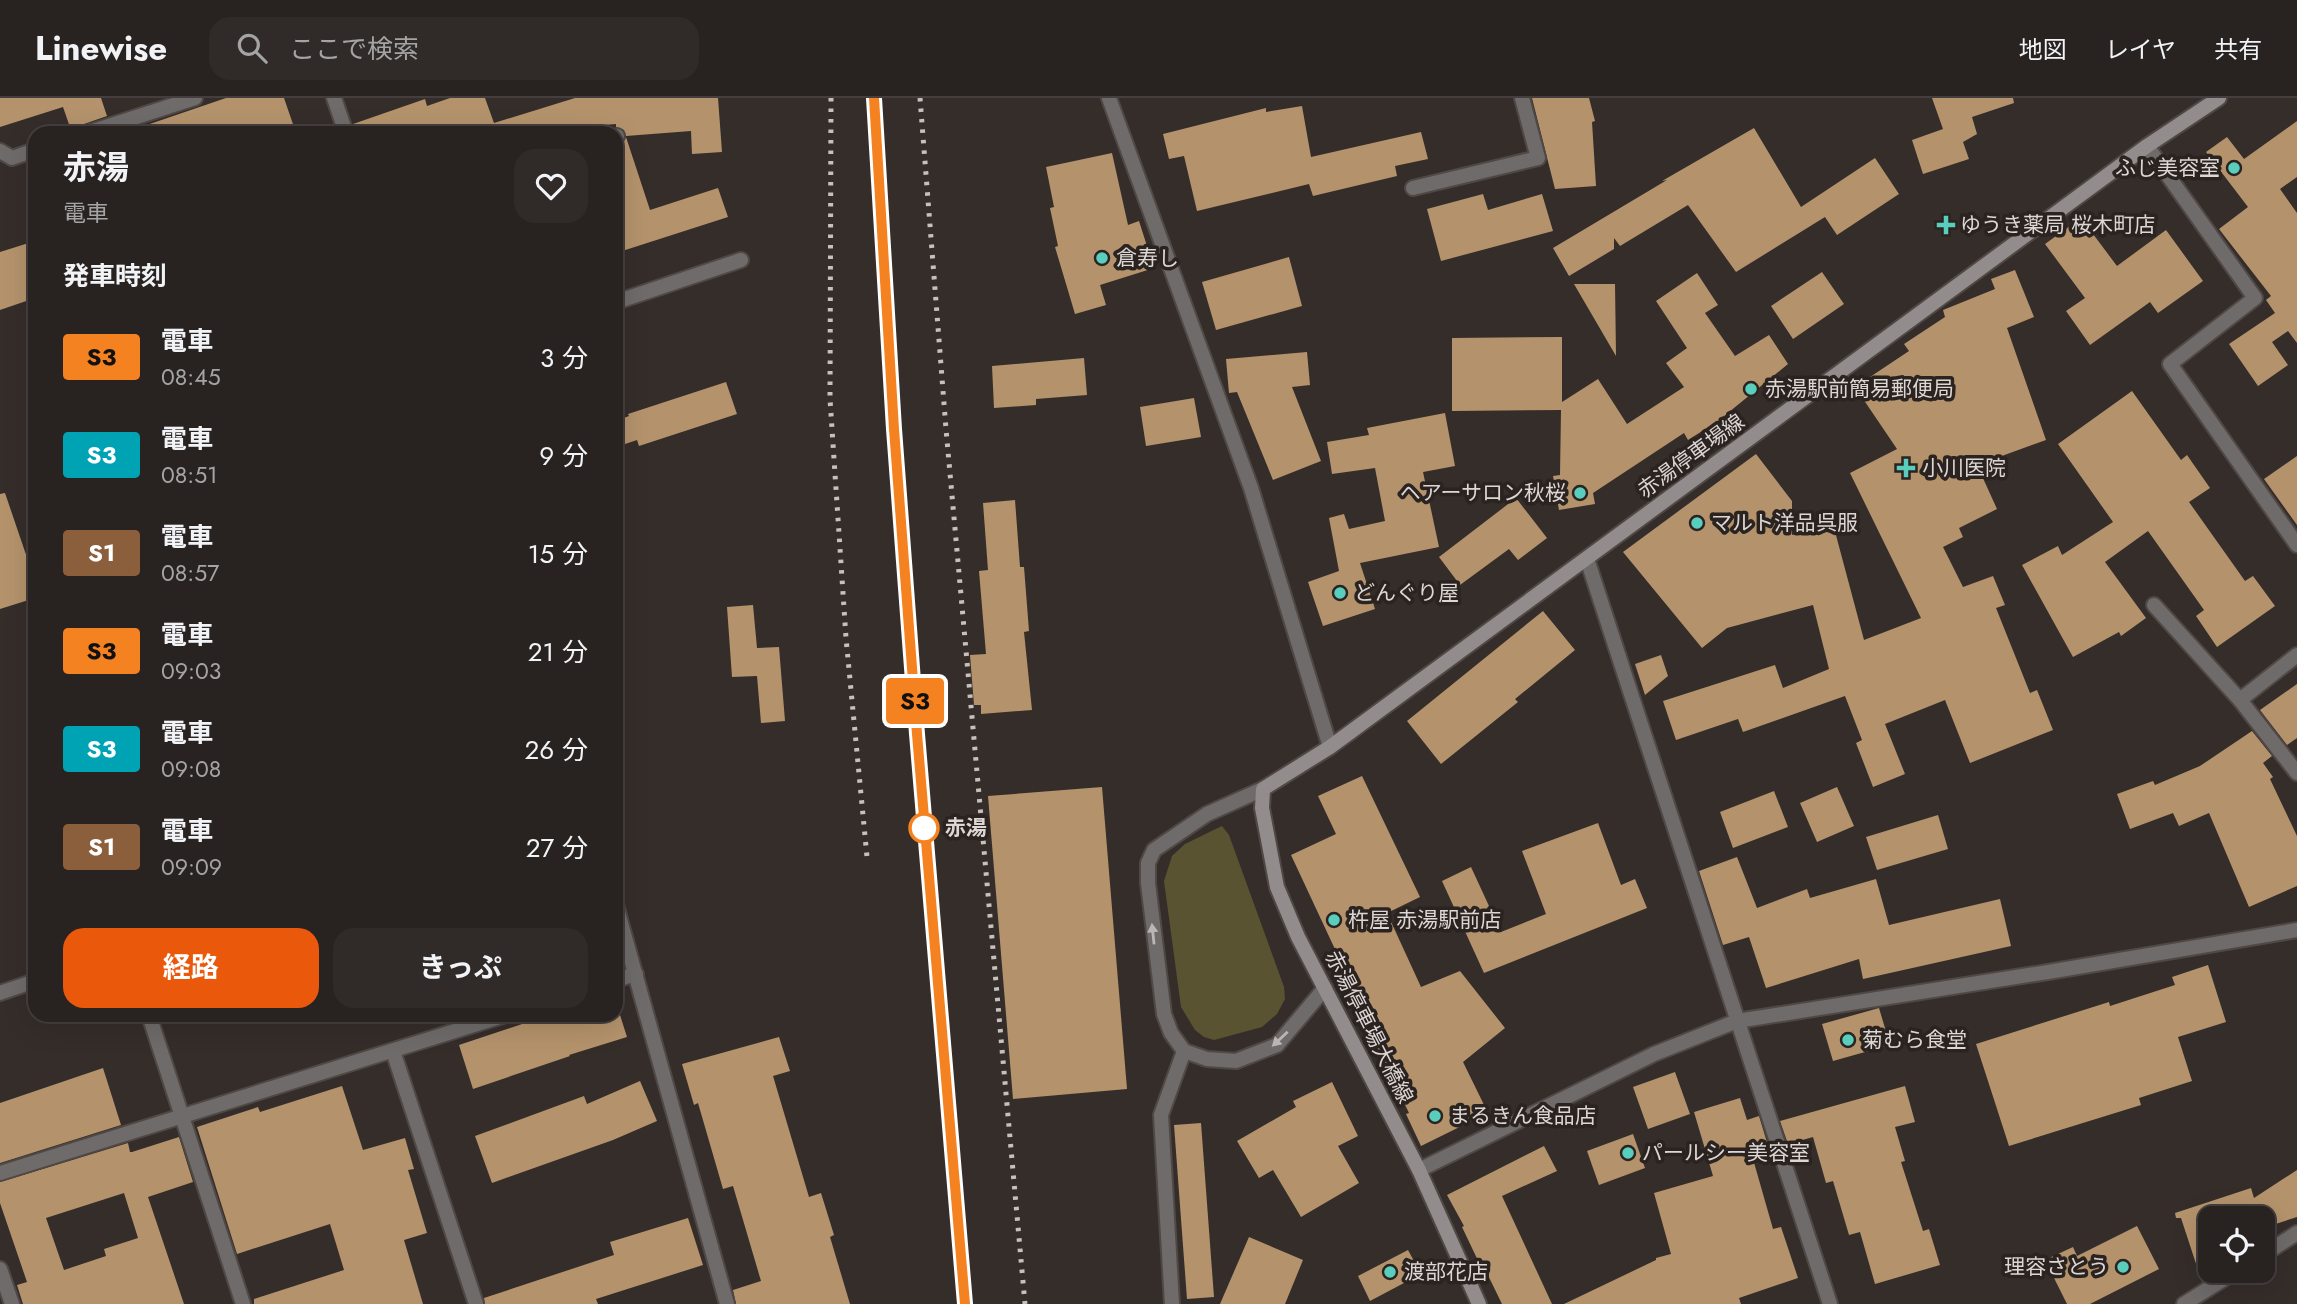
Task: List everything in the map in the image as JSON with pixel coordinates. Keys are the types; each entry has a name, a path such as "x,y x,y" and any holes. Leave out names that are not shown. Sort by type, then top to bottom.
{"main road":[{"name":"赤湯停車場線","path":"1263,789 1330,747 2147,146 2219,98"},
{"name":"赤湯停車場大橋線","path":"1263,789 1262,808 1277,887 1298,937 1419,1170 1479,1304"}],"street":[{"path":"109,126 195,98"},
{"path":"334,98 344,126"},
{"path":"1109,98 1251,488 1330,747"},
{"path":"1413,188 1538,158 1522,98"},
{"path":"2147,146 2255,298 2170,365 2297,545"},
{"path":"0,151 12,158 28,152"},
{"path":"623,300 741,260"},
{"path":"1587,559 1830,1304"},
{"path":"2154,605 2240,700 2297,773"},
{"path":"2240,700 2297,655"},
{"path":"1263,789 1207,814 1154,850 1149,863 1148,883 1164,1014 1171,1033 1184,1051 1207,1059 1236,1061 1277,1045 1325,988"},
{"path":"623,929 727,1304"},
{"path":"1419,1170 1654,1054 1737,1021 2297,930"},
{"path":"623,978 636,974"},
{"path":"0,993 28,983"},
{"path":"151,1022 243,1304"},
{"path":"0,1173 484,1022"},
{"path":"393,1051 476,1304"},
{"path":"1172,1304 1161,1115 1184,1051"},
{"path":"2275,1247 2297,1233"},
{"path":"0,1269 12,1304"},
{"path":"2184,1304 2217,1283"}],"shaded area":[{"path":"1222,826 1229,835 1284,987 1285,999 1277,1014 1262,1027 1214,1040 1195,1030 1181,1007 1164,881 1172,856 1185,844"}],"building":[{"path":"0,98 101,98 107,116 81,126 70,126 63,107 0,127"},
{"path":"226,98 284,98 294,126 144,126"},
{"path":"450,98 485,98 494,123 575,98 718,98 722,152 692,154 691,131 626,136 623,126 616,124 353,126 425,99 427,106"},
{"path":"1532,98 1589,98 1595,121 1592,122 1596,186 1555,189"},
{"path":"1932,98 2013,98 2014,103 1972,117 1977,134 1963,142 1969,159 1923,174 1912,140 1943,129"},
{"path":"1302,106 1311,157 1421,132 1428,159 1395,166 1397,176 1313,196 1309,184 1197,211 1184,156 1169,159 1163,134 1266,108 1266,112"},
{"path":"2297,121 2297,177 2280,189 2297,213 2297,343 2288,331 2272,342 2288,365 2258,386 2229,344 2275,313 2266,300 2271,296 2219,229 2248,207 2206,152 2227,137 2244,159"},
{"path":"1754,128 1801,207 1875,158 1899,194 1837,235 1825,217 1736,272 1688,205 1620,246 1614,238 1614,249 1569,276 1553,248"},
{"path":"626,137 650,210 718,188 728,217 623,251 623,144"},
{"path":"1112,153 1128,225 1139,221 1154,268 1100,285 1106,305 1075,314 1055,247 1058,246 1050,208 1054,207 1046,167"},
{"path":"1483,194 1488,210 1542,194 1553,231 1441,261 1427,209"},
{"path":"2081,218 2117,266 2166,230 2203,281 2158,313 2150,302 2090,345 2066,311 2085,298 2045,244"},
{"path":"28,243 28,300 0,310 0,252"},
{"path":"1289,257 1302,306 1216,330 1202,282"},
{"path":"2015,270 2034,317 2007,328 2046,440 1977,465 1997,509 1959,528 1963,537 1943,547 1963,587 1993,576 2005,605 1996,608 2030,693 2037,690 2053,730 1970,763 1945,700 1885,724 1905,774 1873,787 1856,743 1862,740 1845,696 1743,732 1738,719 1676,740 1663,701 1775,665 1783,688 1829,669 1813,605 1727,628 1702,648 1623,552 1756,454 1792,501 1792,535 1833,524 1864,640 1921,618 1850,473 1897,449 1855,387 1909,351 1904,344 1945,317 1943,310 1995,289 1991,279"},
{"path":"1822,272 1844,304 1793,339 1771,306"},
{"path":"1697,273 1718,305 1705,313 1735,356 1769,335 1788,364 1718,421 1688,440 1684,433 1593,493 1595,504 1559,510 1553,476 1560,475 1561,410 1452,411 1452,338 1562,337 1562,402 1598,379 1627,424 1684,387 1666,363 1687,348 1656,301"},
{"path":"1574,284 1615,284 1616,356"},
{"path":"1307,352 1310,385 1292,387 1321,461 1273,480 1237,392 1229,393 1226,359"},
{"path":"1084,358 1087,395 1036,399 1036,405 994,408 992,366"},
{"path":"726,382 737,414 639,446 637,440 623,445 623,418 629,416 628,414"},
{"path":"2132,391 2181,460 2187,455 2210,488 2189,502 2245,581 2253,576 2275,606 2217,647 2196,616 2204,610 2148,531 2105,562 2146,618 2121,636 2119,632 2073,657 2022,565 2058,546 2062,555 2113,522 2058,444"},
{"path":"1194,398 1201,437 1146,446 1140,407"},
{"path":"1445,413 1455,466 1423,472 1439,547 1360,563 1375,609 1323,626 1308,582 1339,571 1329,518 1344,514 1349,529 1385,521 1375,468 1332,474 1327,442 1369,435 1367,428"},
{"path":"2297,456 2297,525 2264,479"},
{"path":"5,493 28,560 28,600 0,609 0,494"},
{"path":"1516,498 1547,538 1518,560 1509,549 1460,585 1439,557"},
{"path":"1015,500 1020,567 1024,567 1029,631 1024,632 1032,710 981,714 981,705 974,705 970,655 986,654 979,571 988,570 983,503"},
{"path":"753,605 757,648 779,647 785,721 761,723 757,676 732,677 727,607"},
{"path":"1543,611 1575,650 1515,699 1518,702 1441,764 1407,721"},
{"path":"1661,655 1668,676 1645,695 1635,664"},
{"path":"2297,684 2297,738 2287,745 2260,710"},
{"path":"2252,731 2272,756 2263,763 2273,777 2270,779 2297,836 2297,886 2249,907 2209,813 2179,826 2173,813 2130,829 2117,794 2153,781 2155,785 2200,766"},
{"path":"1362,776 1420,897 1387,913 1421,987 1460,971 1505,1028 1463,1062 1488,1113 1421,1146 1406,1114 1409,1113 1373,1039 1376,1037 1291,855 1336,834 1318,796"},
{"path":"1102,787 1127,1089 1013,1099 988,796"},
{"path":"1837,787 1854,826 1817,842 1800,803"},
{"path":"1774,791 1788,827 1733,848 1720,812"},
{"path":"1938,815 1948,849 1877,870 1866,837"},
{"path":"1598,823 1621,885 1635,879 1647,908 1484,973 1442,881 1471,867 1501,932 1546,914 1522,851"},
{"path":"1737,857 1757,908 1807,889 1810,898 1876,879 1889,925 2000,899 2011,946 1863,979 1859,959 1766,988 1749,937 1723,945 1699,871"},
{"path":"2208,965 2226,1022 2178,1037 2192,1081 2139,1098 2141,1105 2009,1146 1976,1044 2109,1002 2110,1006 2175,985 2172,977"},
{"path":"1879,1008 1890,1045 1833,1061 1822,1024"},
{"path":"528,1022 622,1022 627,1037 473,1089 459,1045"},
{"path":"779,1037 790,1071 773,1076 809,1197 821,1193 834,1235 830,1237 850,1304 736,1304 733,1290 761,1281 733,1186 723,1189 698,1103 694,1105 682,1064"},
{"path":"103,1068 121,1125 0,1163 0,1103"},
{"path":"1675,1072 1690,1114 1648,1129 1633,1087"},
{"path":"640,1081 657,1121 613,1140 492,1183 475,1136 584,1096 587,1104"},
{"path":"1332,1082 1358,1136 1338,1146 1359,1183 1301,1217 1273,1170 1259,1178 1237,1141 1296,1107 1293,1101"},
{"path":"342,1086 363,1150 405,1138 414,1169 408,1170 427,1233 404,1240 423,1304 254,1304 254,1299 344,1270 330,1224 237,1254 197,1127 258,1107 260,1112"},
{"path":"1905,1086 1915,1122 1895,1127 1905,1161 1901,1162 1923,1231 1929,1229 1940,1265 1875,1284 1860,1232 1849,1235 1833,1181 1826,1183 1813,1137 1788,1144 1780,1121"},
{"path":"1740,1098 1747,1120 1759,1116 1769,1149 1757,1153 1758,1158 1753,1159 1773,1229 1781,1227 1798,1278 1739,1298 1741,1304 1564,1304 1656,1258 1671,1254 1654,1193 1713,1176 1694,1112"},
{"path":"1201,1123 1214,1297 1187,1299 1174,1125"},
{"path":"1633,1134 1645,1168 1599,1185 1587,1151"},
{"path":"179,1137 193,1182 148,1197 184,1304 23,1304 17,1285 27,1282 0,1203 0,1182 128,1143 132,1152","holes":["124,1193 138,1238 104,1249 106,1256 64,1270 46,1218"]},
{"path":"1544,1146 1557,1171 1502,1196 1552,1304 1502,1304 1447,1195"},
{"path":"2297,1170 2297,1217 2275,1224 2275,1206 2198,1206 2198,1270 2181,1218 2176,1218 2175,1213 2251,1188 2254,1198"},
{"path":"688,1218 703,1265 596,1299 598,1304 485,1304 484,1298 614,1255 610,1242"},
{"path":"2137,1226 2159,1269 2090,1304 2067,1304 2045,1260 2073,1247 2077,1256"},
{"path":"1249,1237 1303,1260 1285,1304 1220,1304"},
{"path":"1408,1250 1421,1274 1370,1301 1358,1276"}],"railway":[{"path":"831,98 830,399 846,638 867,857"},
{"path":"874,98 894,429 965,1304"},
{"path":"920,98 946,429 1025,1304"}],"train":[{"name":"S3","path":"874,98 894,429 917,734 965,1304"}],"place":[{"name":"ふじ美容室","path":"2234,168"},
{"name":"ゆうき薬局 桜木町店","path":"1946,225"},
{"name":"倉寿し","path":"1102,258"},
{"name":"赤湯駅前簡易郵便局","path":"1751,389"},
{"name":"小川医院","path":"1906,468"},
{"name":"ヘアーサロン秋桜","path":"1580,493"},
{"name":"マルト洋品呉服","path":"1697,523"},
{"name":"どんぐり屋","path":"1340,593"},
{"name":"赤湯","path":"924,828"},
{"name":"杵屋 赤湯駅前店","path":"1334,920"},
{"name":"菊むら食堂","path":"1848,1040"},
{"name":"まるきん食品店","path":"1435,1116"},
{"name":"パールシー美容室","path":"1628,1153"},
{"name":"理容さとう","path":"2123,1267"},
{"name":"渡部花店","path":"1390,1272"}]}
